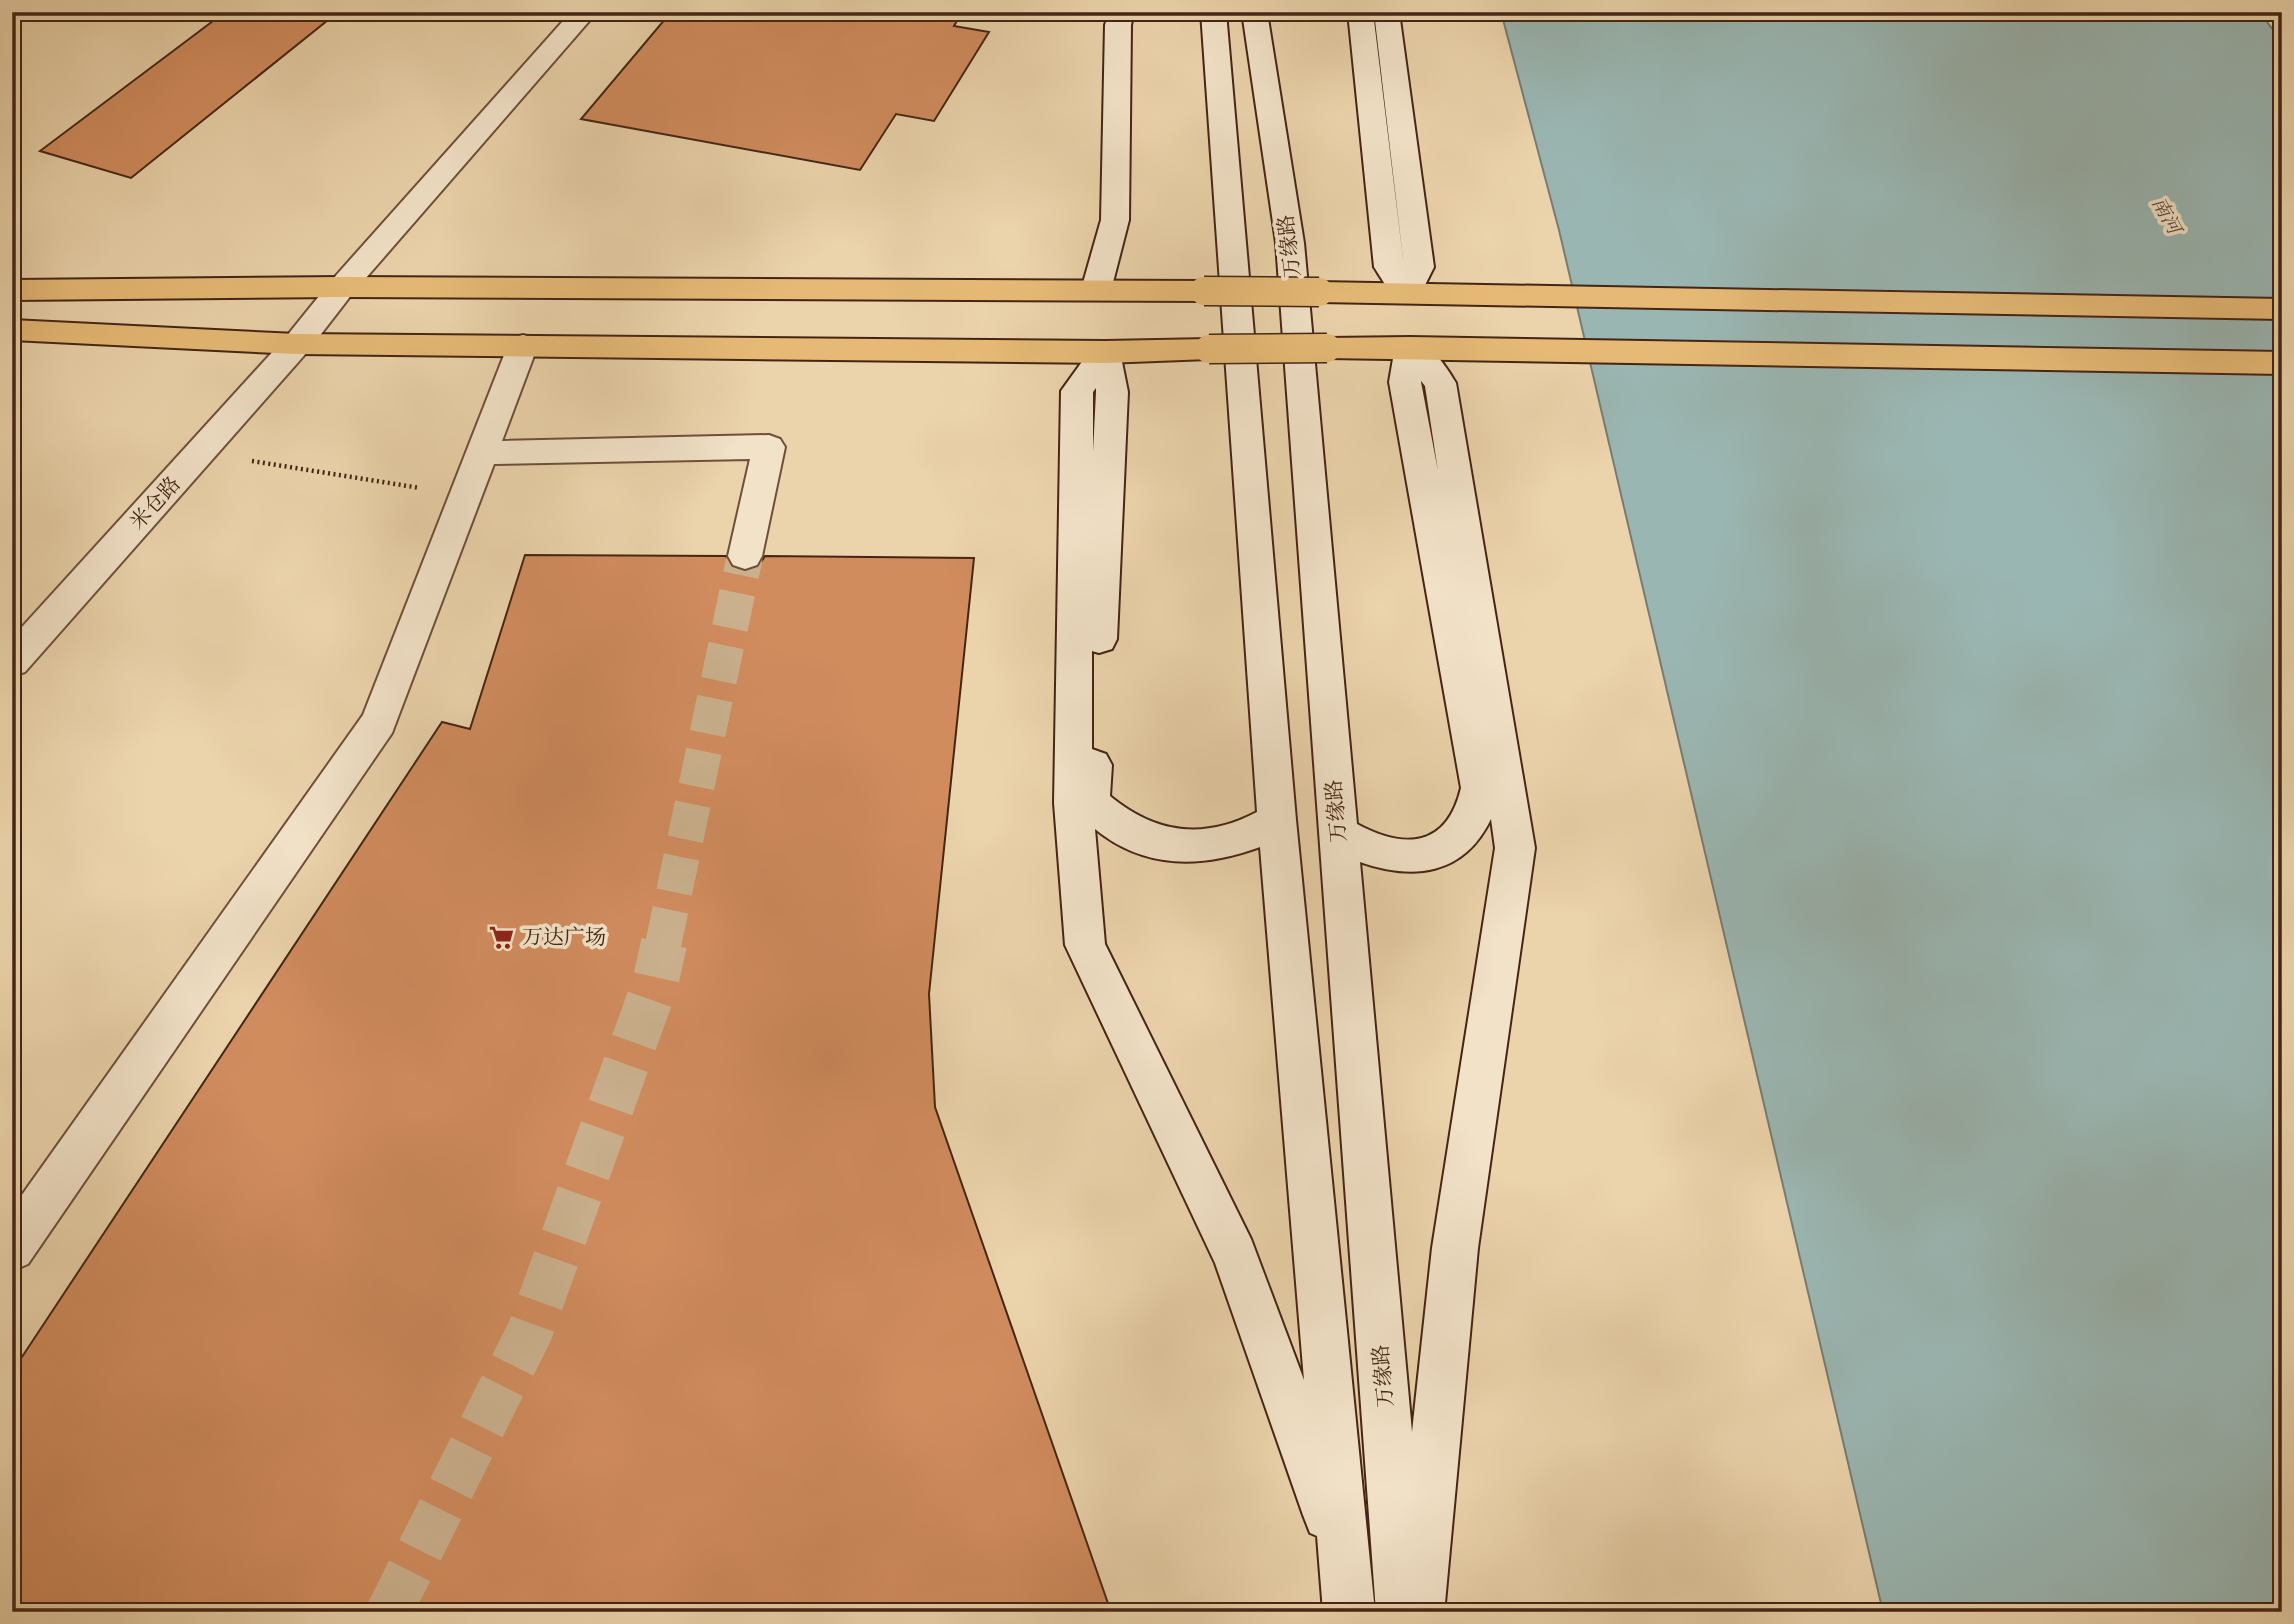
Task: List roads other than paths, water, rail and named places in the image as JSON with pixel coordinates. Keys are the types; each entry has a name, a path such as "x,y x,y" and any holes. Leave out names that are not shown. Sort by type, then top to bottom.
{"main road":[{"name":"米仓路","path":"12,662 297,344 342,287 585,12"},
{"path":"1096,290 1104,12"},
{"path":"1096,290 1115,220 1118,25 1122,12"},
{"path":"1213,12 1277,820 1347,1566 1349,1612"},
{"name":"万缘路","path":"1254,12 1290,243 1402,1612"},
{"path":"1360,12 1389,267 1407,292"},
{"path":"1386,12 1419,267 1407,292"},
{"path":"12,290 342,287 1407,292 2282,309"},
{"path":"12,330 297,344 1105,352 1410,347 2282,363"},
{"path":"12,1248 379,722 523,345"},
{"path":"1338,833 1357,846 1379,854 1402,857 1424,855 1461,837 1472,822 1479,805 1480,788 1405,382 1410,347"},
{"path":"1410,347 1440,383 1515,848 1455,1248 1418,1612"},
{"path":"1105,352 1112,392 1091,803 1109,820 1130,833 1182,846 1234,841 1257,833 1277,820"},
{"path":"1105,352 1077,391 1073,803 1085,945 1235,1255 1347,1566"},
{"path":"482,453 769,447 745,556"}],"water":[{"name":"南河","path":"1501,12 2259,12 2282,41 2282,1612 1883,1612 1559,230"}],"tunnel":[{"path":"663,945 745,556"},
{"path":"389,1612 530,1331 655,984 664,943"}],"place":[{"name":"万达广场","path":"502,937"}]}
